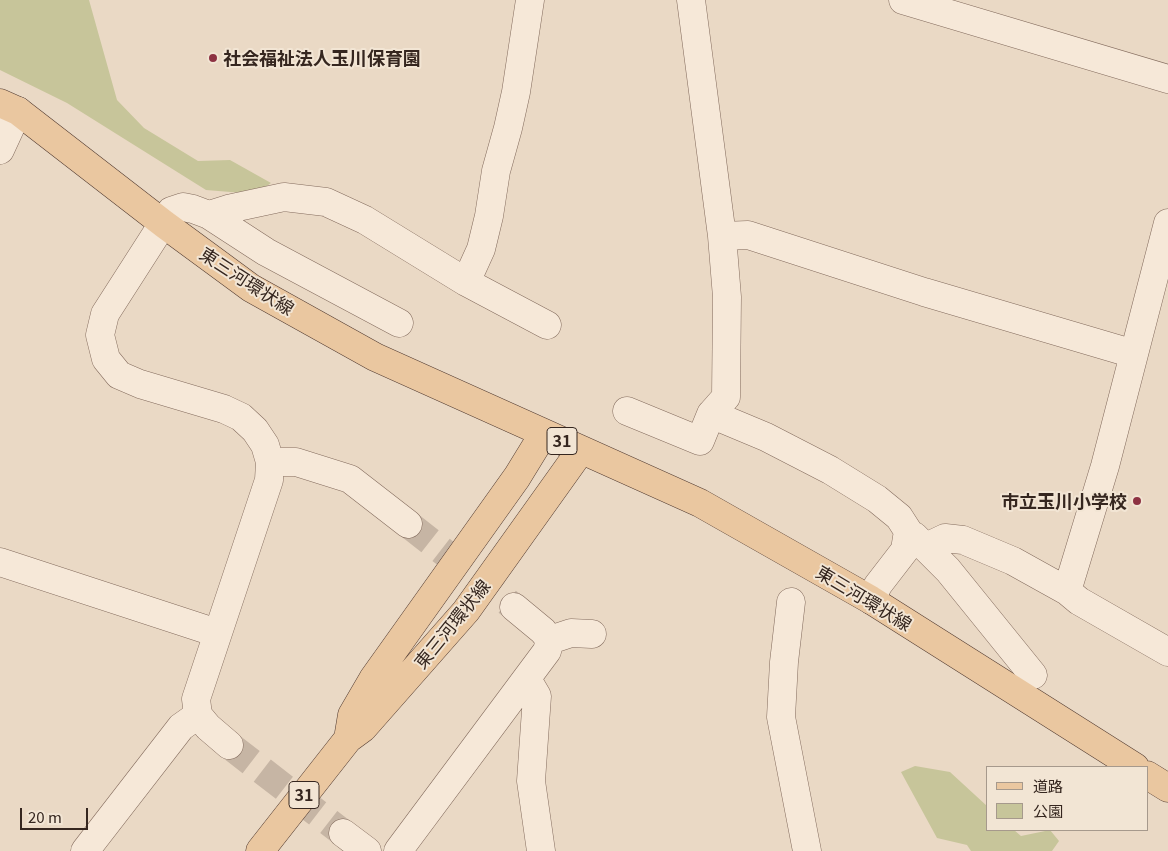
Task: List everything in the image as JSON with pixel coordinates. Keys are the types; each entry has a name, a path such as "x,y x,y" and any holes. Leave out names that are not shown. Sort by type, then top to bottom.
{"main road":[{"name":"東三河環状線","path":"9,107 251,288 375,357 700,503 871,600 1133,766"},
{"name":"東三河環状線","path":"348,739 352,715 373,679 517,477 544,433"},
{"name":"東三河環状線","path":"260,851 348,739 363,728 466,611 581,450"},
{"path":"1148,776 1168,788"}],"street":[{"path":"466,282 481,249 489,216 496,171 516,92 530,0"},
{"path":"627,411 700,441 711,414 726,397 727,297 722,236 691,0"},
{"path":"903,0 1168,78"},
{"path":"0,150 9,107"},
{"path":"209,215 284,197 326,202 365,220 466,282 547,326"},
{"path":"229,744 198,716 196,699 270,480 270,462 265,445 255,430 241,417 224,409 140,384 119,375 106,359 100,335 105,314 171,211 183,207 209,215 266,252 399,323"},
{"path":"1067,591 1106,466 1168,223"},
{"path":"722,236 748,234 924,292 1134,354"},
{"path":"711,414 766,437 830,470 877,498 899,517 917,539 948,570 1034,675"},
{"path":"270,462 296,462 350,479 408,524"},
{"path":"871,600 878,585 905,550 917,539 945,538 963,540 1013,561 1067,591 1079,602 1168,652"},
{"path":"0,562 217,633"},
{"path":"791,602 784,662 781,717 808,851"},
{"path":"514,607 543,631 550,640"},
{"path":"550,640 571,633 592,634"},
{"path":"398,851 547,652 550,640"},
{"path":"527,679 537,696 531,782 541,851"},
{"path":"85,851 181,727 198,716"},
{"path":"343,833 367,851"}],"green space":[{"path":"0,0 89,0 117,100 144,128 198,161 230,160 271,183 255,194 206,190 67,103 0,70"},
{"path":"915,766 950,772 986,805 986,831 1015,831 1021,836 1051,831 1059,841 1052,851 971,851 967,845 937,838 901,772"}],"tunnel":[{"path":"408,524 514,607"},
{"path":"229,745 343,833"}],"place":[{"name":"社会福祉法人玉川保育園","path":"213,58"},
{"name":"市立玉川小学校","path":"1137,501"}]}
